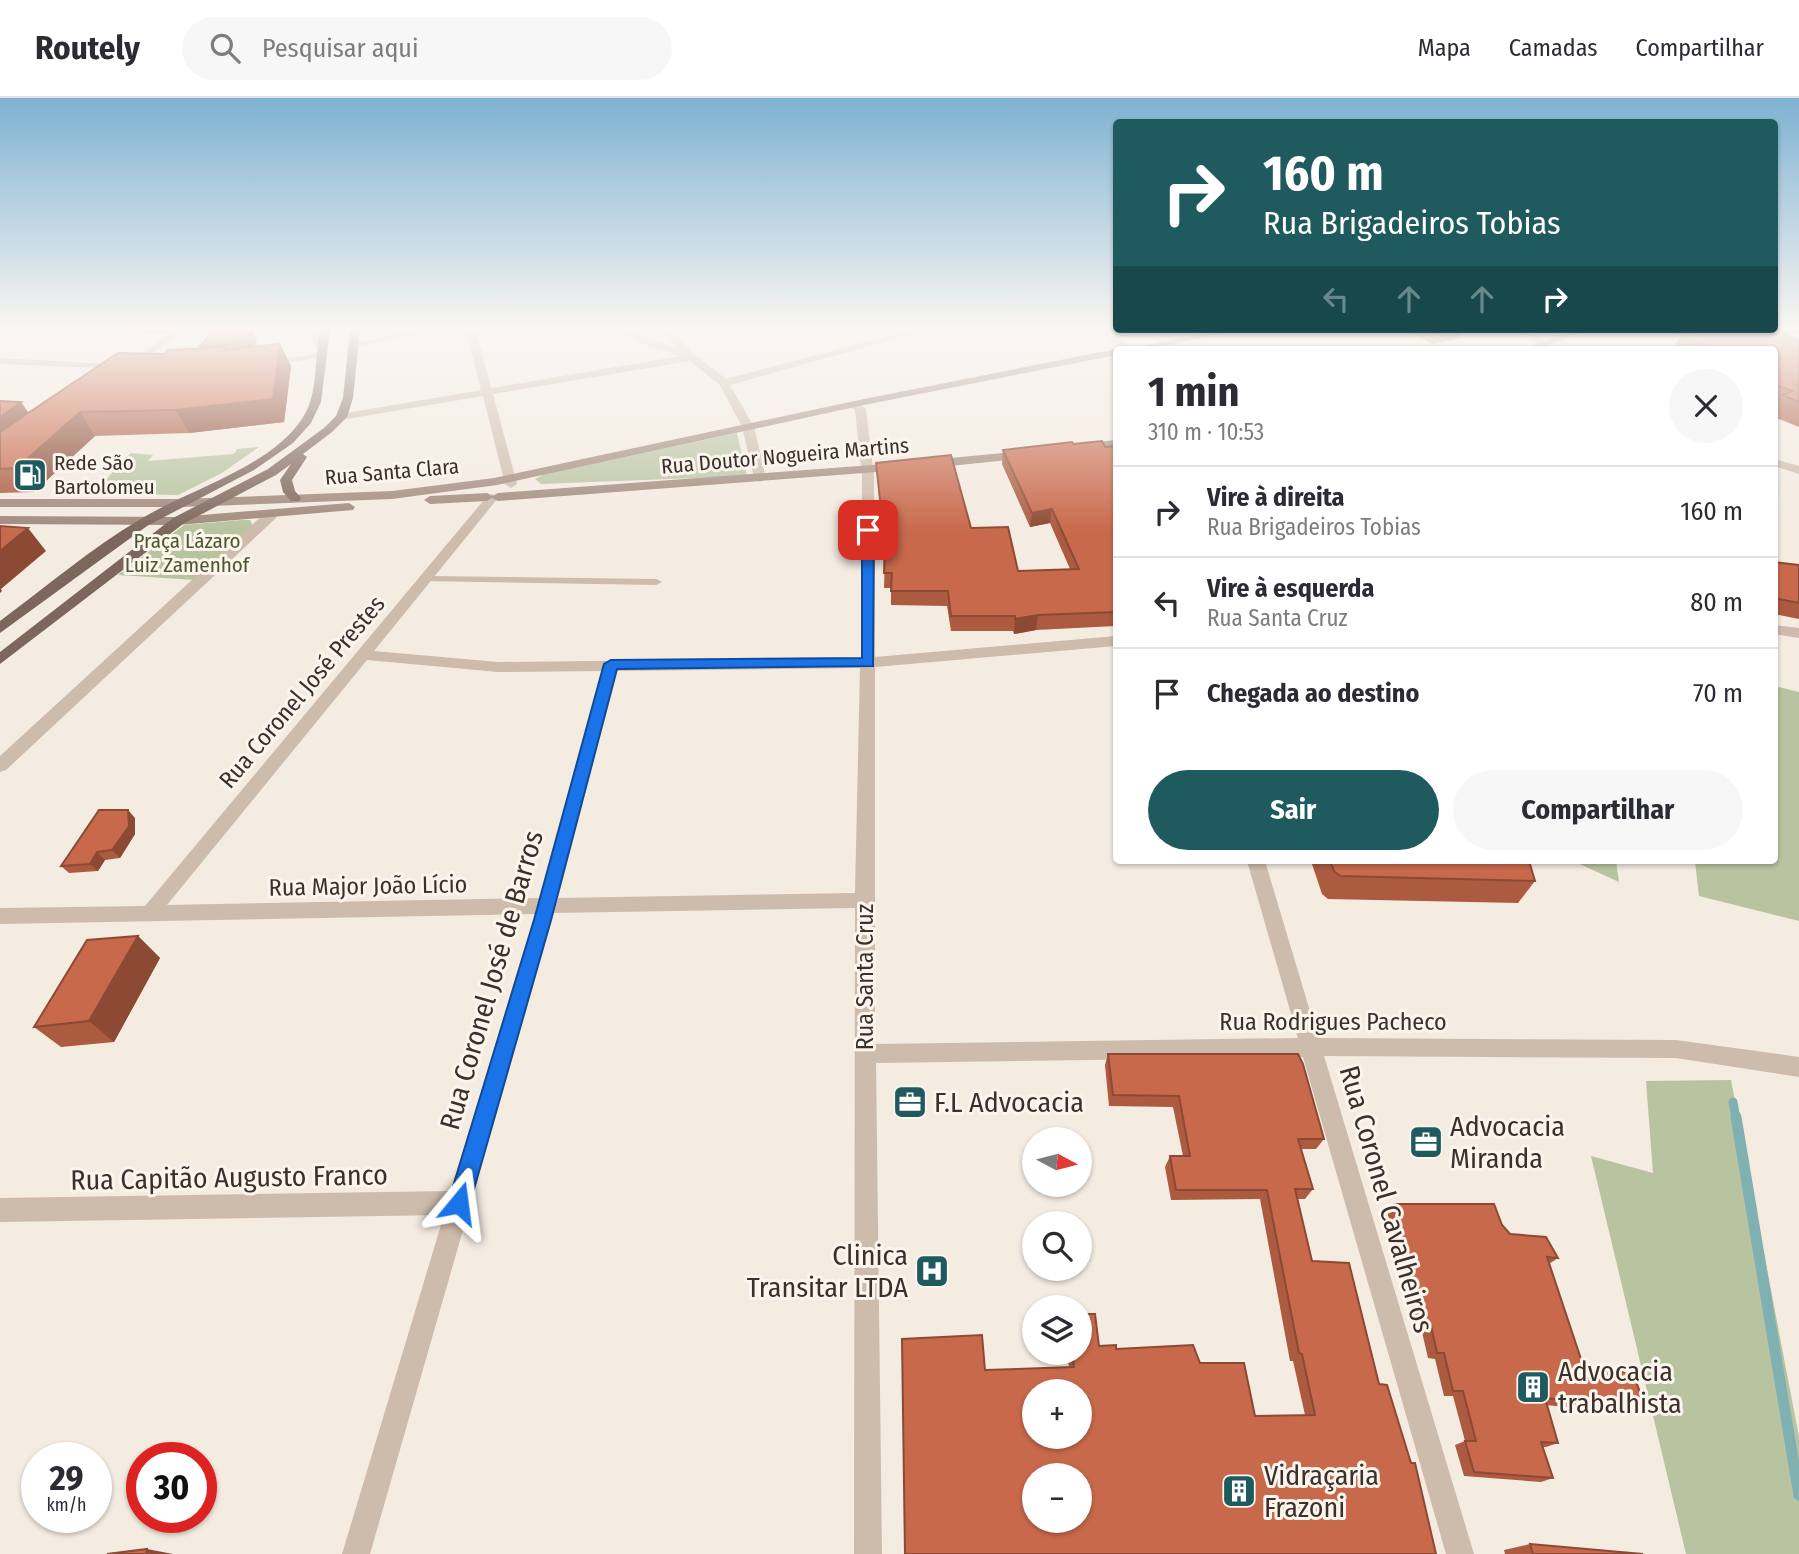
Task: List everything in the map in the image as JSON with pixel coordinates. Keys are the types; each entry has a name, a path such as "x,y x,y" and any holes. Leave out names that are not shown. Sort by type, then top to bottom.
{"main road":[{"path":"0,628 143,522 255,463 305,422 313,398"},
{"path":"0,659 178,521 272,472 311,444 341,417 348,398"},
{"name":"Rua Santa Clara","path":"0,503 181,503 498,488 744,428 884,398"},
{"path":"295,498 289,492 286,480 311,444"},
{"path":"1066,450 1113,444"},
{"name":"Rua Doutor Nogueira Martins","path":"0,520 178,521 271,515 498,488 756,478 1041,453"}],"street":[{"path":"341,417 452,398"},
{"path":"488,398 498,488"},
{"path":"731,398 744,428 756,478"},
{"name":"Rua Santa Cruz","path":"854,404 860,409 867,470 869,663 864,900 868,1554"},
{"path":"1778,463 1799,470"},
{"name":"Rua Coronel José Prestes","path":"148,915 498,488"},
{"path":"0,766 271,515"},
{"path":"1778,629 1799,633"},
{"path":"362,655 498,667 869,663 1113,641"},
{"name":"Rua Coronel José de Barros","path":"356,1554 547,906 611,664"},
{"name":"Rua Coronel Cavalheiros","path":"1257,864 1460,1554"},
{"name":"Rua Major João Lício","path":"0,916 864,900"},
{"name":"Rua Rodrigues Pacheco","path":"865,1054 1311,1047 1676,1049 1799,1067"},
{"name":"Rua Capitão Augusto Franco","path":"0,1210 459,1203"}],"lane":[{"path":"425,579 656,582"}],"green space":[{"path":"737,433 747,476 541,484 535,479 545,474"},
{"path":"259,447 222,473 178,495 93,493 131,453 153,455 148,461 234,454 237,449"},
{"name":"Praça Lázaro Luiz Zamenhof","path":"250,520 253,526 195,580 118,575 184,525"},
{"path":"1778,687 1799,692 1799,921 1699,896 1695,864 1778,864"},
{"path":"1580,864 1616,864 1619,882"},
{"path":"1731,1080 1799,1437 1799,1554 1686,1554 1591,1156 1653,1173 1646,1081"}],"building":[{"path":"51,398 273,398 176,410 80,412 17,468 0,469 0,432"},
{"path":"0,401 21,402 0,417"},
{"path":"1102,441 1105,447 1113,446 1113,612 1038,615 1015,619 1015,616 951,616 948,591 891,591 892,573 884,573 885,545 876,463 951,455 971,528 1008,527 1018,571 1079,569 1052,509 1032,513 1003,450"},
{"path":"0,526 28,528 0,551"},
{"path":"1778,562 1799,565 1799,603 1778,599"},
{"path":"99,810 128,810 129,826 112,850 97,852 90,864 61,866"},
{"path":"1331,864 1530,864 1535,881 1340,876"},
{"path":"138,936 89,1021 34,1027 87,940"},
{"path":"1108,1054 1298,1054 1324,1139 1298,1139 1313,1189 1295,1189 1312,1261 1349,1263 1379,1384 1387,1385 1411,1463 1415,1463 1436,1554 905,1554 902,1339 982,1335 985,1370 1092,1365 1092,1314 1095,1314 1099,1346 1116,1345 1116,1349 1193,1345 1200,1363 1244,1363 1255,1416 1315,1415 1302,1354 1299,1353 1267,1190 1176,1190 1170,1156 1190,1156 1179,1096 1113,1095"},
{"path":"1394,1204 1494,1204 1502,1225 1510,1234 1546,1237 1558,1258 1547,1257 1584,1368 1633,1373 1646,1409 1545,1398 1558,1443 1541,1442 1553,1478 1474,1472 1465,1441 1476,1441 1463,1391 1453,1391 1444,1353 1437,1353 1431,1326 1426,1326"},
{"path":"1530,1544 1643,1554 1533,1554"},
{"path":"147,1549 146,1554 107,1554"}],"waterway":[{"path":"1733,1102 1736,1119"},
{"path":"1736,1117 1799,1495"}],"place":[{"name":"Rede São Bartolomeu","path":"30,475"},
{"name":"F.L Advocacia","path":"910,1102"},
{"name":"Advocacia Miranda","path":"1426,1142"},
{"name":"Clinica Transitar LTDA","path":"932,1271"},
{"name":"Advocacia trabalhista","path":"1533,1387"},
{"name":"Vidraçaria Frazoni","path":"1239,1491"}],"route":[{"path":"459,1203 543,920 611,664 869,663 868,530"}]}
